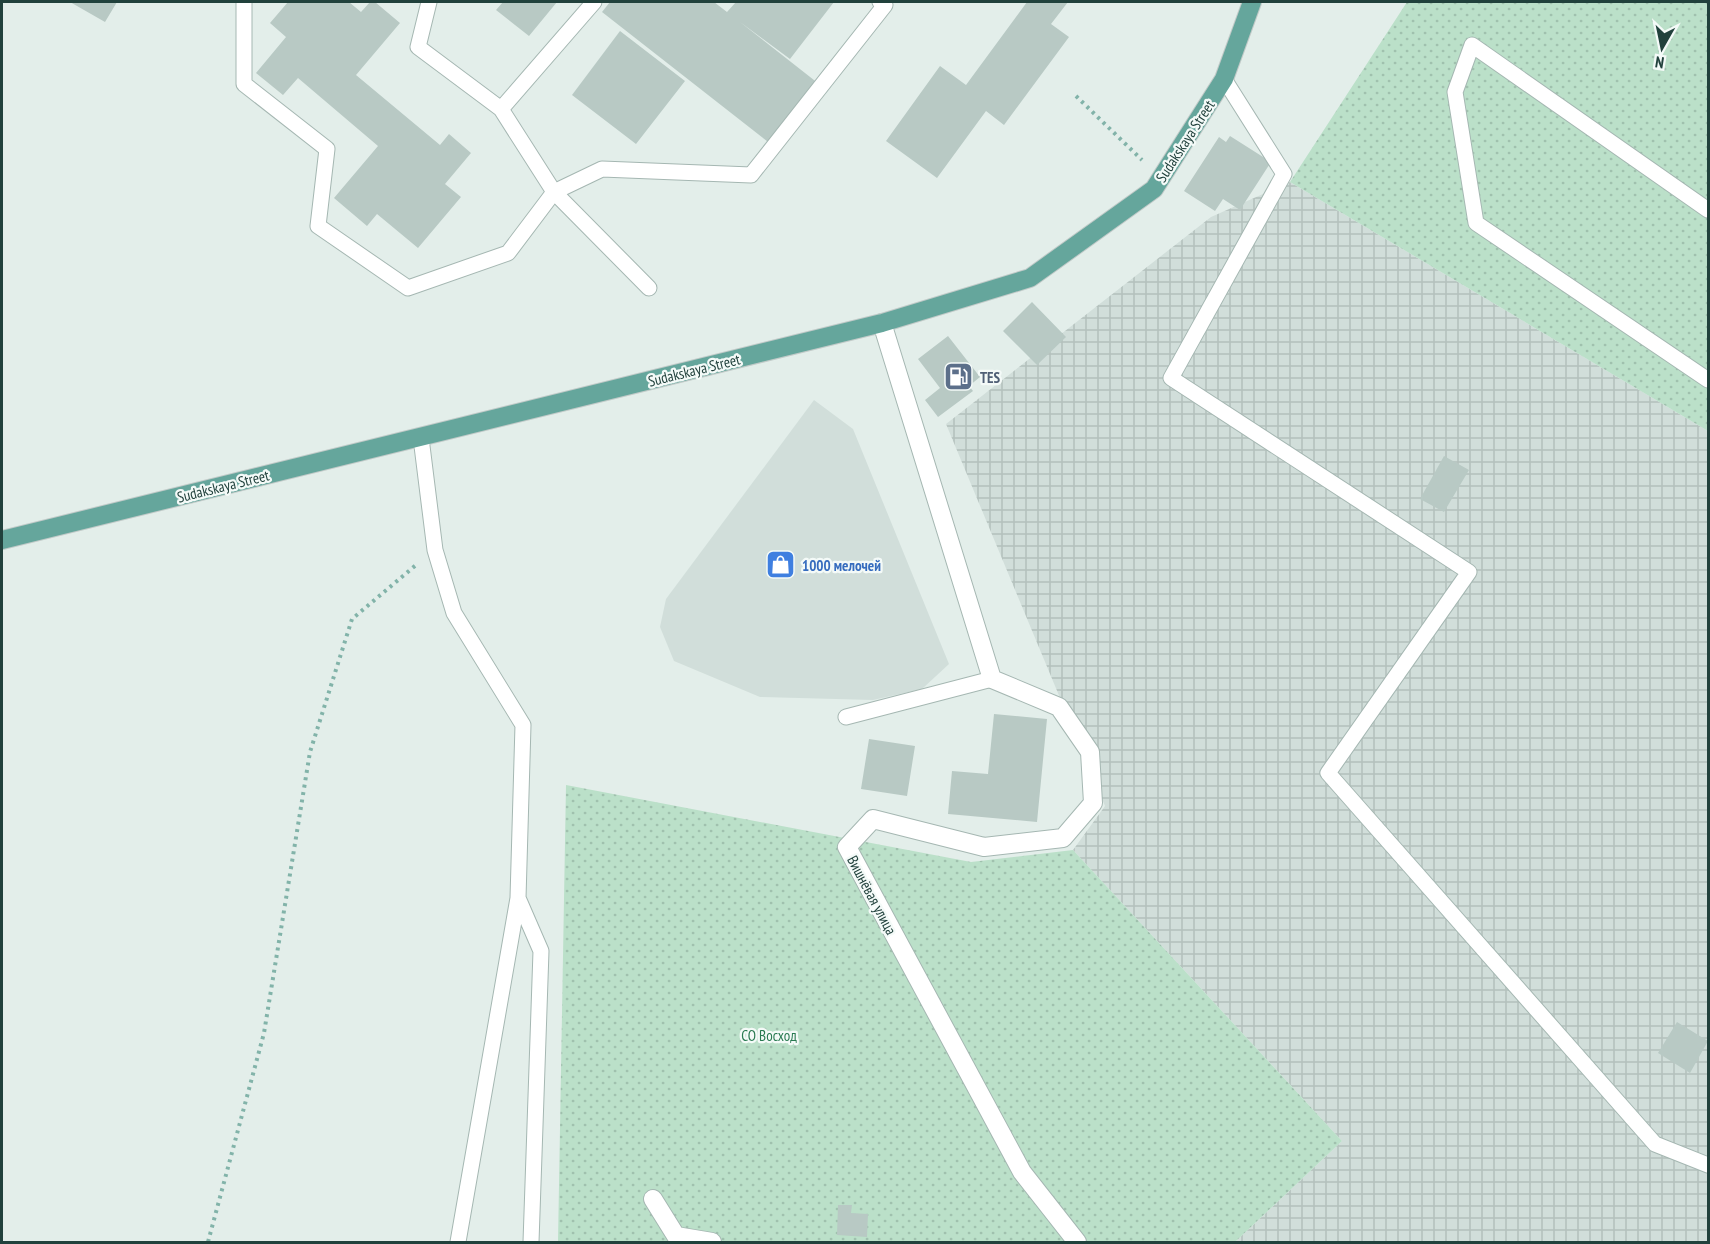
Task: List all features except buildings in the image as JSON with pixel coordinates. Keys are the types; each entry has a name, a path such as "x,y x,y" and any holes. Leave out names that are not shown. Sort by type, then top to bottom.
{"main road":[{"name":"Sudakskaya Street","path":"2,540 882,323 1030,278 1155,189 1224,79 1252,2"}],"street":[{"path":"882,323 992,679"},
{"name":"Вишнёвая улица","path":"992,679 1059,707 1090,752 1093,803 1063,838 984,847 873,819 847,847 1022,1172 1077,1242"},
{"path":"653,1199 676,1236 712,1242"}],"lane":[{"path":"244,2 244,84 327,149 318,226 408,288 508,253 554,192 602,169 751,175 885,5 880,2"},
{"path":"429,2 418,47 501,109 554,192 650,288"},
{"path":"501,109 594,2"},
{"path":"1708,210 1472,45 1455,92 1476,223 1708,380"},
{"path":"1224,79 1284,174 1171,378 1469,572 1328,773 1655,1144 1708,1166"},
{"path":"421,438 435,550 454,613 523,725 518,898 458,1242"},
{"path":"846,717 992,679"},
{"path":"518,898 541,951 531,1242"}],"path":[{"path":"1076,96 1148,166 1172,162"},
{"path":"208,1242 264,1033 310,752 352,619 435,550"}],"shaded area":[{"path":"1290,182 1708,431 1708,1242 1235,1242 1342,1141 1073,850 1105,806 946,424 1211,217"},
{"path":"814,400 853,429 949,664 922,689 873,700 760,697 674,661 660,627 666,599"}],"green space":[{"path":"1407,2 1708,2 1708,431 1290,182"},
{"name":"СО Восход","path":"566,785 971,862 1073,850 1342,1141 1235,1242 558,1242"}],"place":[{"name":"TES","path":"959,377"},
{"name":"1000 мелочей","path":"781,565"}]}
